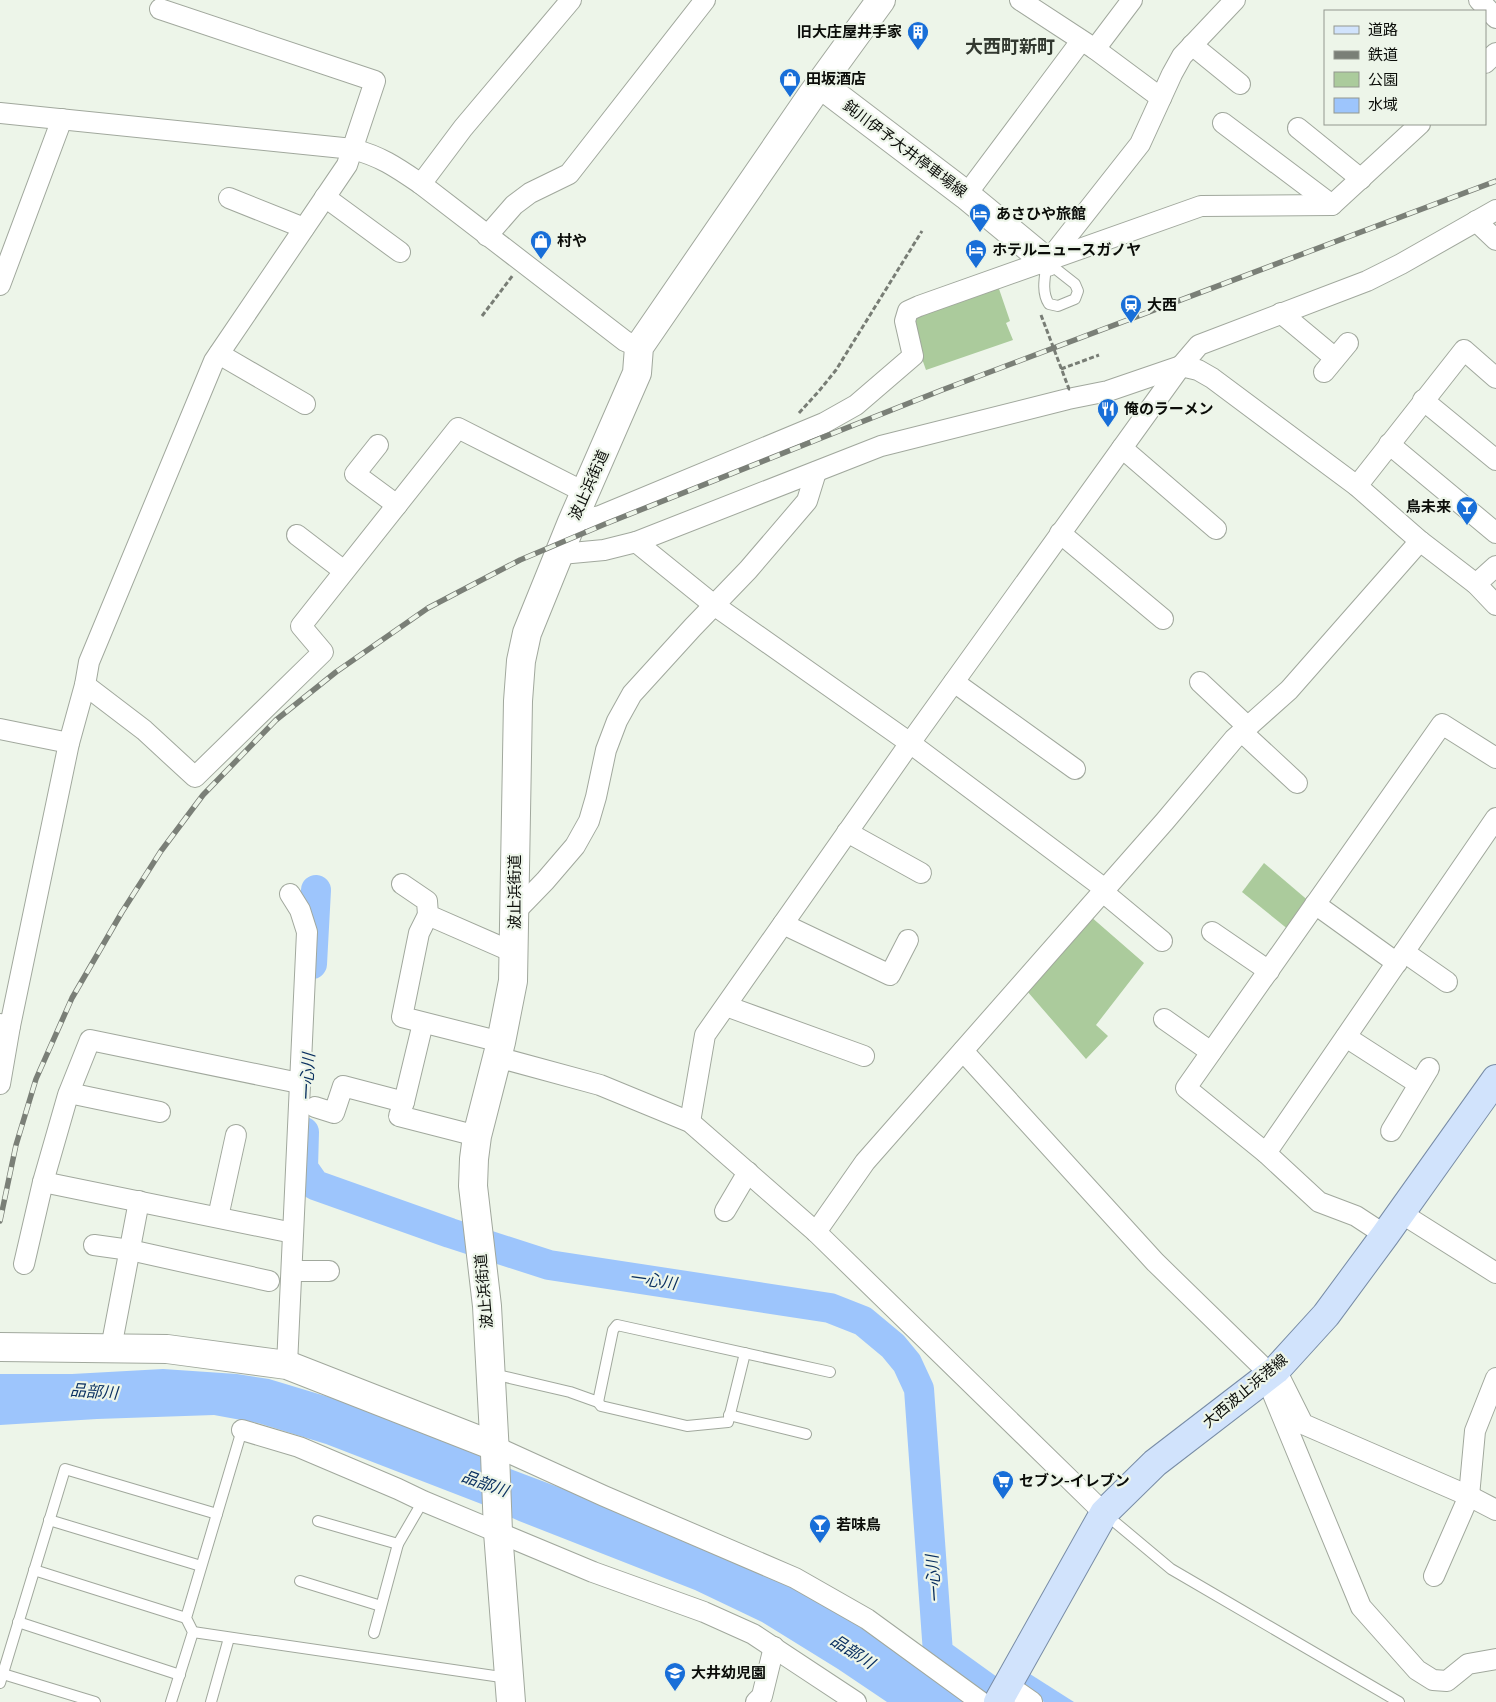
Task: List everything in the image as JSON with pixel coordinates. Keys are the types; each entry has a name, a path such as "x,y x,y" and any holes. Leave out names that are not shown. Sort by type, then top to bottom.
{"main road":[{"name":"大西波止浜港線","path":"998,1695 1104,1513 1155,1464 1271,1374 1326,1314 1401,1214 1496,1079"}],"street":[{"path":"421,184 462,128 571,0"},
{"path":"1020,0 1088,45 1161,98"},
{"path":"966,195 1088,45 1132,0"},
{"path":"1047,262 1140,144 1182,56 1236,0"},
{"path":"1479,0 1496,18"},
{"path":"487,236 514,205 530,194 569,174 696,3"},
{"path":"0,113 353,149 375,155 394,165 421,184 625,341 639,347 820,84 871,3"},
{"path":"0,1084 5,1025 69,743 85,685 88,662 214,361 347,165 375,81 160,9"},
{"path":"1192,45 1240,84"},
{"path":"1486,62 1496,53"},
{"name":"鈍川伊予大井停車場線","path":"820,84 966,195 1047,262"},
{"path":"0,285 62,120"},
{"path":"1223,123 1332,205"},
{"path":"572,522 600,516 824,423 856,405 913,356 905,321 908,311 1201,206 1332,205 1419,125"},
{"path":"1298,128 1361,178"},
{"path":"325,197 400,252"},
{"path":"229,198 304,228"},
{"path":"690,1122 705,1035 1060,533 1181,366 1199,345 1367,281 1401,264 1496,210"},
{"path":"1476,221 1496,240"},
{"path":"1281,313 1329,365 1348,343"},
{"name":"波止浜街道","path":"497,1525 487,1306 473,1186 477,1136 499,1049 513,981 518,701 521,661 527,633 561,554 572,522 637,373 639,347"},
{"path":"1356,486 1464,350 1496,378"},
{"path":"218,354 305,404"},
{"path":"561,554 604,550 636,542 881,446 1068,399 1108,391 1181,366 1198,370 1212,378 1356,486 1420,541 1476,584 1496,605"},
{"path":"1423,400 1496,460"},
{"path":"85,685 144,730 195,777 323,652 301,626 458,428 586,493"},
{"path":"378,444 356,474 397,505"},
{"path":"1389,444 1496,533"},
{"path":"1122,448 1216,529"},
{"path":"513,914 575,846 589,821 606,750 617,721 632,694 748,570 808,501 816,472"},
{"path":"1060,533 1163,619"},
{"path":"297,535 344,571"},
{"path":"816,1232 865,1162 962,1051 1245,730 1289,690 1420,541"},
{"path":"636,542 714,605 910,743 1104,890 1162,941"},
{"path":"1476,584 1496,566"},
{"path":"954,682 1076,769"},
{"path":"1200,682 1297,783"},
{"path":"1385,1235 1356,1216 1319,1202 1266,1153 1186,1088 1442,724 1496,758"},
{"path":"0,729 69,743"},
{"path":"1266,1153 1400,957 1490,839 1496,818"},
{"path":"847,832 921,873"},
{"path":"402,884 427,901 428,915 419,932 402,1017 600,1085 690,1122 816,1232 1104,1513"},
{"path":"287,1365 307,932 300,910 290,894"},
{"path":"1315,904 1400,957 1448,982"},
{"path":"428,915 515,953"},
{"path":"783,924 890,975 908,940"},
{"path":"1212,932 1269,970"},
{"path":"726,1006 864,1056"},
{"path":"1164,1019 1211,1052"},
{"path":"423,1023 400,1116 477,1136"},
{"path":"1346,1037 1424,1076 1390,1131"},
{"path":"24,1264 43,1182 69,1093 90,1040 299,1083"},
{"path":"962,1051 1155,1262 1271,1374 1304,1424 1470,1496 1496,1510"},
{"path":"314,1107 334,1113 343,1086 404,1102"},
{"path":"69,1093 160,1112"},
{"path":"218,1218 236,1135"},
{"path":"725,1211 748,1172"},
{"path":"43,1182 293,1233"},
{"path":"111,1348 139,1201"},
{"path":"1401,1214 1496,1273"},
{"path":"94,1245 130,1250 269,1281"},
{"path":"292,1271 329,1271"},
{"path":"0,1347 167,1349 287,1365 706,1538 795,1578 998,1695 1032,1702"},
{"path":"1271,1374 1361,1607 1417,1670 1433,1680 1447,1681 1468,1664 1496,1659"},
{"path":"1434,1576 1470,1496 1475,1431 1496,1378"},
{"path":"242,1430 299,1447 423,1501 497,1525 593,1572 704,1612 753,1634 856,1702"},
{"path":"497,1525 509,1690"},
{"path":"756,1702 762,1696 774,1647"}],"lane":[{"path":"598,1402 613,1330 617,1325 830,1372"},
{"path":"490,1374 570,1392 598,1402 601,1406 687,1426 728,1422 744,1353"},
{"path":"729,1415 806,1434"},
{"path":"171,1702 193,1632 186,1618 242,1430"},
{"path":"95,1702 1,1678 65,1469 217,1514"},
{"path":"374,1633 398,1544 423,1501"},
{"path":"1104,1513 1171,1569 1399,1702"},
{"path":"49,1520 201,1566"},
{"path":"318,1521 398,1544"},
{"path":"34,1570 186,1618"},
{"path":"300,1581 381,1606"},
{"path":"18,1622 180,1675"},
{"path":"193,1632 509,1690"},
{"path":"211,1702 230,1638"}],"path":[{"path":"798,414 820,391 836,370 922,231"},
{"path":"482,316 523,263"},
{"path":"1040,314 1069,389 1072,388"},
{"path":"1061,369 1099,355"}],"green space":[{"path":"998,286 1010,321 1006,323 1013,340 926,370 910,325 910,317"},
{"path":"1264,863 1311,903 1289,930 1242,892"},
{"path":"1090,916 1144,963 1096,1025 1108,1036 1086,1059 1027,991"}],"water":[{"name":"品部川","path":"163,1369 237,1374 269,1379 332,1398 718,1550 828,1605 968,1702 887,1702 762,1622 695,1590 326,1444 258,1423 214,1415 0,1425 0,1374 72,1374"},
{"path":"1030,1674 1074,1702 1044,1702 1021,1684"}],"waterway":[{"name":"一心川","path":"312,964 316,890"},
{"name":"一心川","path":"304,1132 303,1168 315,1185 450,1233 549,1265 830,1308 863,1321 893,1346 907,1363 919,1389 938,1653 1006,1702"}],"railway":[{"path":"0,1221 16,1145 36,1079 72,998 122,912 161,851 203,795 276,720 336,672 428,608 520,560 605,524 942,390 1496,181"}],"place":[{"name":"旧大庄屋井手家","path":"918,51"},
{"name":"田坂酒店","path":"790,98"},
{"name":"あさひや旅館","path":"980,233"},
{"name":"村や","path":"541,260"},
{"name":"ホテルニュースガノヤ","path":"976,269"},
{"name":"大西","path":"1131,324"},
{"name":"俺のラーメン","path":"1108,428"},
{"name":"鳥未来","path":"1467,526"},
{"name":"セブン-イレブン","path":"1003,1500"},
{"name":"若味鳥","path":"820,1544"},
{"name":"大井幼児園","path":"675,1692"}],"district":[{"name":"大西町新町","path":"1010,47"}]}
